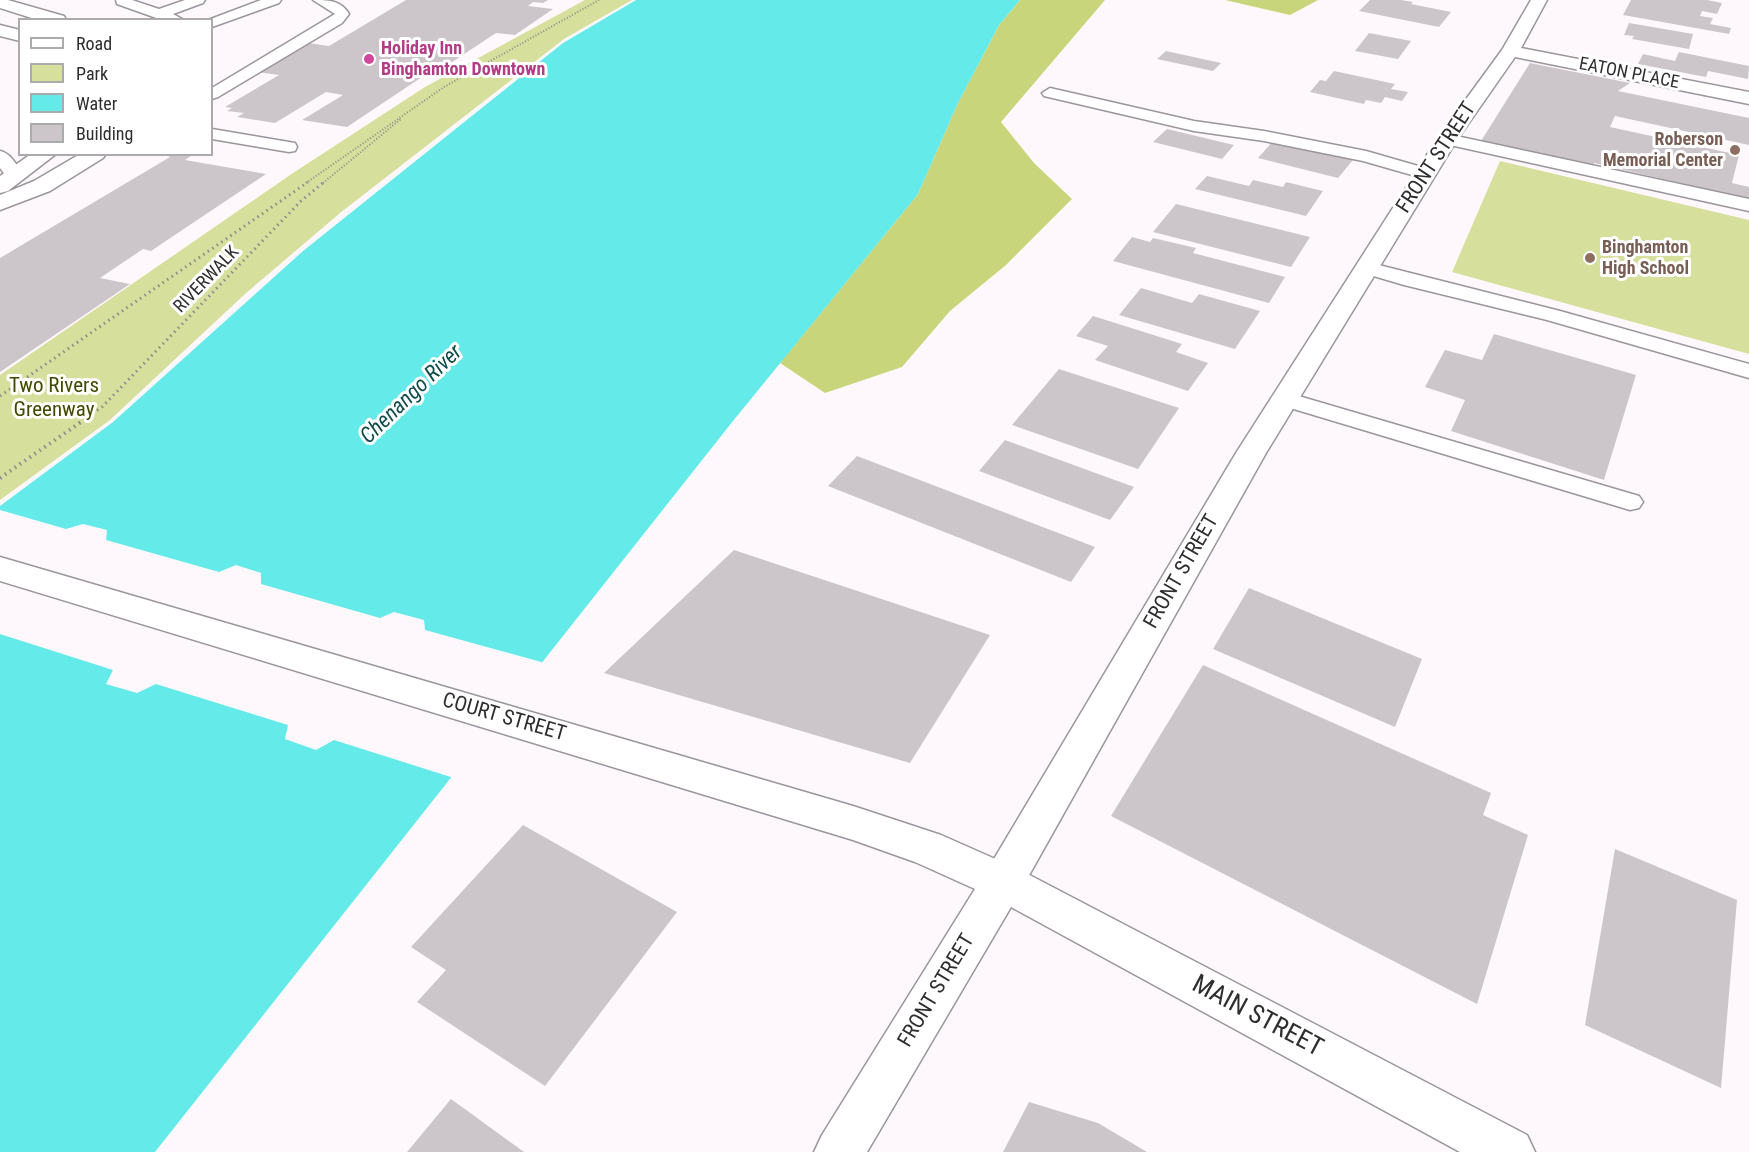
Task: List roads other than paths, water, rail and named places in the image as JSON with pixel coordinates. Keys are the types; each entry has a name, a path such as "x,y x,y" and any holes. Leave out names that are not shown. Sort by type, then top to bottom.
{"street":[{"path":"5,7 37,0"},
{"name":"FRONT STREET","path":"840,1152 1003,882 1251,453 1447,139 1510,51 1539,0"},
{"path":"5,7 50,18"},
{"path":"0,30 18,35"},
{"name":"EATON PLACE","path":"1510,51 1749,98"},
{"path":"7,181 43,156"},
{"path":"0,203 42,186 93,156"},
{"name":"COURT STREET","path":"0,569 883,832 927,848 1003,882"},
{"name":"MAIN STREET","path":"1003,882 1510,1152"}],"lane":[{"path":"124,0 122,1 173,18"},
{"path":"213,23 274,0"},
{"path":"213,93 333,24 342,14 340,3 320,0"},
{"path":"162,13 197,1"},
{"path":"1050,93 1194,126 1264,136 1366,156 1425,174"},
{"path":"213,135 289,147"},
{"path":"1447,139 1749,205"},
{"path":"0,156 7,181"},
{"path":"1367,268 1411,282 1553,315 1749,371"},
{"path":"1285,399 1630,502"}],"water":[{"name":"Chenango River","path":"636,0 1020,0 999,25 957,105 918,194 733,421 155,1152 0,1152 0,506 113,422 303,251 563,43"}],"place":[{"name":"Holiday Inn Binghamton Downtown","path":"369,59"},
{"name":"Roberson Memorial Center","path":"1735,150"},
{"name":"Binghamton High School","path":"1590,258"}],"park label":[{"name":"Two Rivers Greenway","path":"54,399"}]}
